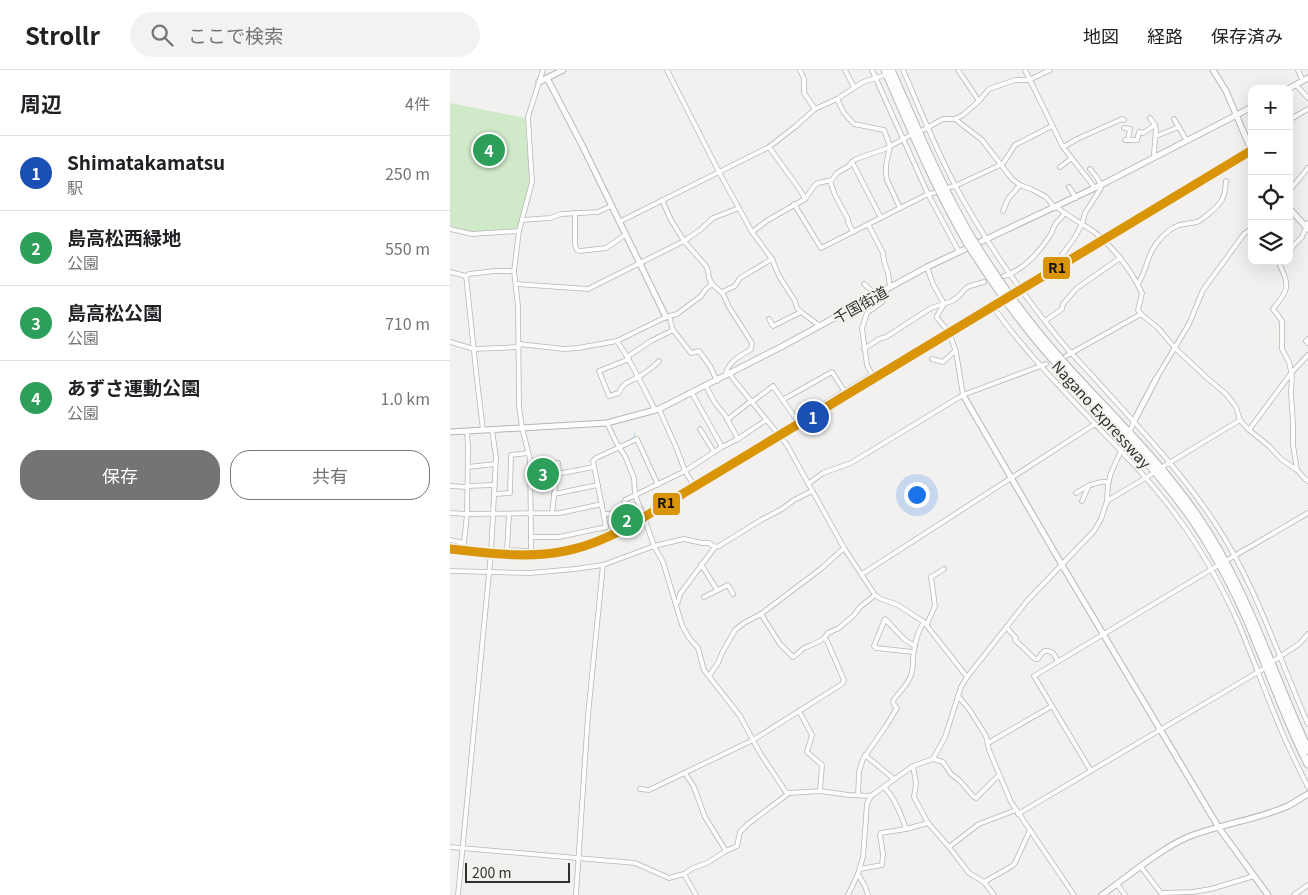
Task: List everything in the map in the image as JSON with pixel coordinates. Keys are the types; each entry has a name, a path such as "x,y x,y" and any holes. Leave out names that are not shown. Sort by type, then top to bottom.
{"highway":[{"name":"Nagano Expressway","path":"891,70 936,172 973,246"},
{"name":"Nagano Expressway","path":"883,73 949,210 1005,294 1052,359 1159,476 1207,541 1240,603 1294,735 1308,764"},
{"name":"Nagano Expressway","path":"1010,301 1164,473 1208,532 1246,601 1308,750"}],"street":[{"path":"508,514 507,550 532,551 530,467 522,428 520,406 518,306 514,271 519,231 532,182 528,117 543,70"},
{"path":"539,82 563,70"},
{"path":"666,70 752,232 772,259 776,271 801,312 820,326"},
{"path":"800,70 804,79 804,93 815,109"},
{"path":"845,70 854,87"},
{"path":"872,70 928,194 959,252"},
{"path":"903,70 956,186 986,240 1020,289 1060,341 1073,353 1170,462 1222,534 1260,606 1308,724"},
{"path":"958,70 979,101"},
{"path":"1025,70 1063,147 1095,188"},
{"path":"923,130 944,119 955,119 963,115 979,101 988,89 1015,80 1030,80 1050,70"},
{"path":"1213,70 1226,91 1248,140"},
{"path":"1293,86 1306,80 1298,70"},
{"path":"619,222 769,147 815,109 883,73"},
{"path":"547,78 673,330 691,353 699,351 710,366 717,381"},
{"path":"1296,84 1308,98"},
{"path":"837,99 844,113 854,124 884,130 890,146 886,172 889,185 900,208"},
{"name":"千国街道","path":"450,432 608,423 657,410 717,381 927,267 1076,198 1248,109"},
{"path":"1293,118 1308,109"},
{"path":"1150,118 1156,129 1155,157"},
{"path":"955,119 982,140 1012,179 1020,185 1046,197 1064,214 1070,215 1102,240 1120,258 1142,293 1138,310 1141,314 1226,394 1236,407 1240,420 1249,430 1269,446 1280,460 1297,470 1308,481"},
{"path":"1063,147 1122,119 1124,120"},
{"path":"1174,119 1187,141"},
{"path":"1124,128 1130,129 1127,140 1137,140 1139,132 1143,133 1154,125"},
{"path":"950,187 956,186 1004,162 1015,145 1052,126"},
{"path":"1156,136 1179,126"},
{"path":"752,232 768,220 805,199 815,185 830,181 852,162 909,136"},
{"path":"769,147 805,199"},
{"path":"1060,167 1072,158"},
{"path":"852,162 881,218"},
{"path":"1055,267 1075,237 1085,213 1101,188 1090,168"},
{"path":"1293,186 1308,168"},
{"path":"830,181 854,232"},
{"path":"1138,284 1144,275 1152,248 1172,228 1177,225 1198,222 1216,208 1226,193 1226,181"},
{"path":"1003,212 1008,199 1020,185"},
{"path":"1069,187 1076,198"},
{"path":"794,204 821,248 928,194 934,193"},
{"path":"662,200 684,241 706,266 712,284 722,292 729,307 752,343 751,349 730,364 726,370 728,375 787,444 844,548 875,595 898,605 926,623 967,677"},
{"path":"522,220 550,218 561,214 598,212 611,206"},
{"path":"516,284 588,289 684,241 713,218 739,208"},
{"path":"1293,212 1307,227 1302,237 1293,247"},
{"path":"575,213 577,250 606,248 626,235"},
{"path":"1004,276 1032,259 1053,231 1055,224 1064,214"},
{"path":"727,420 773,386 784,399 796,419 799,419 872,375 867,365 862,328 867,313 882,302 889,288 883,253 868,224"},
{"path":"450,229 472,234 519,231"},
{"path":"1131,429 1156,379 1189,324 1202,290 1248,231"},
{"path":"1045,321 1062,309 1063,304 1077,288 1120,258"},
{"path":"722,292 734,286 740,278 772,259"},
{"path":"1279,265 1287,286 1285,294 1273,310 1282,321 1282,349 1292,372 1293,445 1297,470"},
{"path":"927,267 933,284 944,304"},
{"path":"450,272 466,276 495,271 514,271"},
{"path":"466,276 483,430"},
{"path":"864,350 879,338 886,336 930,308 944,304 959,296 966,288 984,282"},
{"path":"450,342 474,348 519,346 564,349 617,341 667,316 677,314 701,296 712,284"},
{"path":"864,284 877,294"},
{"path":"944,304 937,318 950,332 963,395 1103,635 1219,828 1268,895"},
{"path":"996,311 1040,366 1122,450 1178,518 1211,569 1236,619 1282,734 1308,787"},
{"path":"773,326 801,312"},
{"path":"1066,356 1141,314"},
{"path":"770,319 776,333"},
{"path":"660,361 639,377 626,382 619,392 609,396 599,370 628,358 651,341 673,330"},
{"path":"1308,339 1306,341 1308,344"},
{"path":"617,341 657,410 676,447 685,471 693,484 643,515"},
{"path":"932,360 943,362 955,351"},
{"path":"1249,430 1292,372 1308,355"},
{"path":"808,484 823,473 851,463 963,395 1046,364"},
{"path":"784,399 832,372 845,392"},
{"path":"706,386 738,438"},
{"path":"692,393 722,447"},
{"path":"604,514 621,512 625,500 685,471 766,420"},
{"path":"1164,466 1240,420"},
{"path":"608,423 634,478 635,496 654,546 663,562 682,626 698,648 704,670 740,716 786,792 789,793"},
{"path":"862,574 1095,424"},
{"path":"700,429 714,452"},
{"path":"458,895 490,572 496,464 492,430"},
{"path":"450,540 464,543 467,514 467,431"},
{"path":"531,537 559,537 606,527 593,461 636,439 658,485"},
{"path":"933,759 946,737 961,687 967,677 1027,601 1094,531 1106,501 1111,473 1124,444"},
{"path":"495,494 510,493 511,455 528,453"},
{"path":"530,467 558,463 552,513"},
{"path":"468,467 496,464"},
{"path":"557,474 594,467"},
{"path":"1106,501 1152,474"},
{"path":"1076,493 1089,485 1103,481 1109,482"},
{"path":"450,486 495,485"},
{"path":"554,494 598,485"},
{"path":"1082,501 1089,485"},
{"path":"450,571 530,573 575,569 603,564 654,546 684,539 719,546 812,491"},
{"path":"450,513 560,513 602,504"},
{"path":"1229,559 1308,513"},
{"path":"676,602 678,602 680,594 715,546"},
{"path":"708,676 718,663 736,630 744,623 761,614 822,568 844,548"},
{"path":"576,895 588,714 603,564"},
{"path":"701,564 718,590"},
{"path":"1091,771 1034,676 1217,566"},
{"path":"858,795 859,772 865,755 897,708 893,701 911,678 914,668 915,646 936,606 931,577 944,568"},
{"path":"704,597 728,585 733,594"},
{"path":"761,614 780,644 793,657 804,648 820,641 828,633 839,628 875,595"},
{"path":"914,652 876,648 874,646 885,619 905,640 915,646"},
{"path":"1006,628 1035,660 1045,650 1053,652 1058,661"},
{"path":"1276,660 1299,644 1308,634"},
{"path":"640,789 649,790 753,740 842,684 844,680 824,638"},
{"path":"949,848 978,824 1017,812 1091,771 1263,668"},
{"path":"958,696 982,730 1011,802 1074,895"},
{"path":"988,743 1052,706"},
{"path":"799,711 812,735 807,752 822,765 820,791"},
{"path":"865,755 894,779"},
{"path":"848,895 859,872 863,857 867,804 871,796 913,766 933,759 943,762 951,774 976,798 999,775"},
{"path":"913,766 916,783 914,797 928,823 969,873 984,882 994,895"},
{"path":"685,773 694,787 705,817 726,851"},
{"path":"884,787 896,804 906,829"},
{"path":"450,847 635,863 669,878 684,874 737,846 740,832 789,793 820,791 871,796"},
{"path":"1102,895 1178,842 1281,808 1308,794"},
{"path":"859,872 882,865 881,834 928,823"},
{"path":"984,882 1015,863 1030,830"},
{"path":"1141,867 1160,893 1193,892 1211,889 1254,876"},
{"path":"859,872 868,895"},
{"path":"684,874 696,895"},
{"path":"1117,884 1124,895"},
{"path":"1294,895 1308,885"}],"green space":[{"path":"450,103 525,118 530,183 517,229 472,232 450,227"},
{"path":"556,466 555,478 531,479 531,469 534,467"},
{"path":"625,504 633,520 602,536 601,530 614,528 619,525"}],"waterway":[{"path":"628,441 634,437 635,433"},
{"path":"633,495 632,486 634,485"},
{"path":"619,529 633,521 626,502"}],"transit line":[{"name":"R1","path":"450,549 536,555 581,547 619,532 1248,152"}],"place":[{"name":"あずさ運動公園","path":"489,150"},
{"name":"Shimatakamatsu","path":"813,417"},
{"name":"島高松公園","path":"543,474"},
{"name":"島高松西緑地","path":"627,520"}]}
